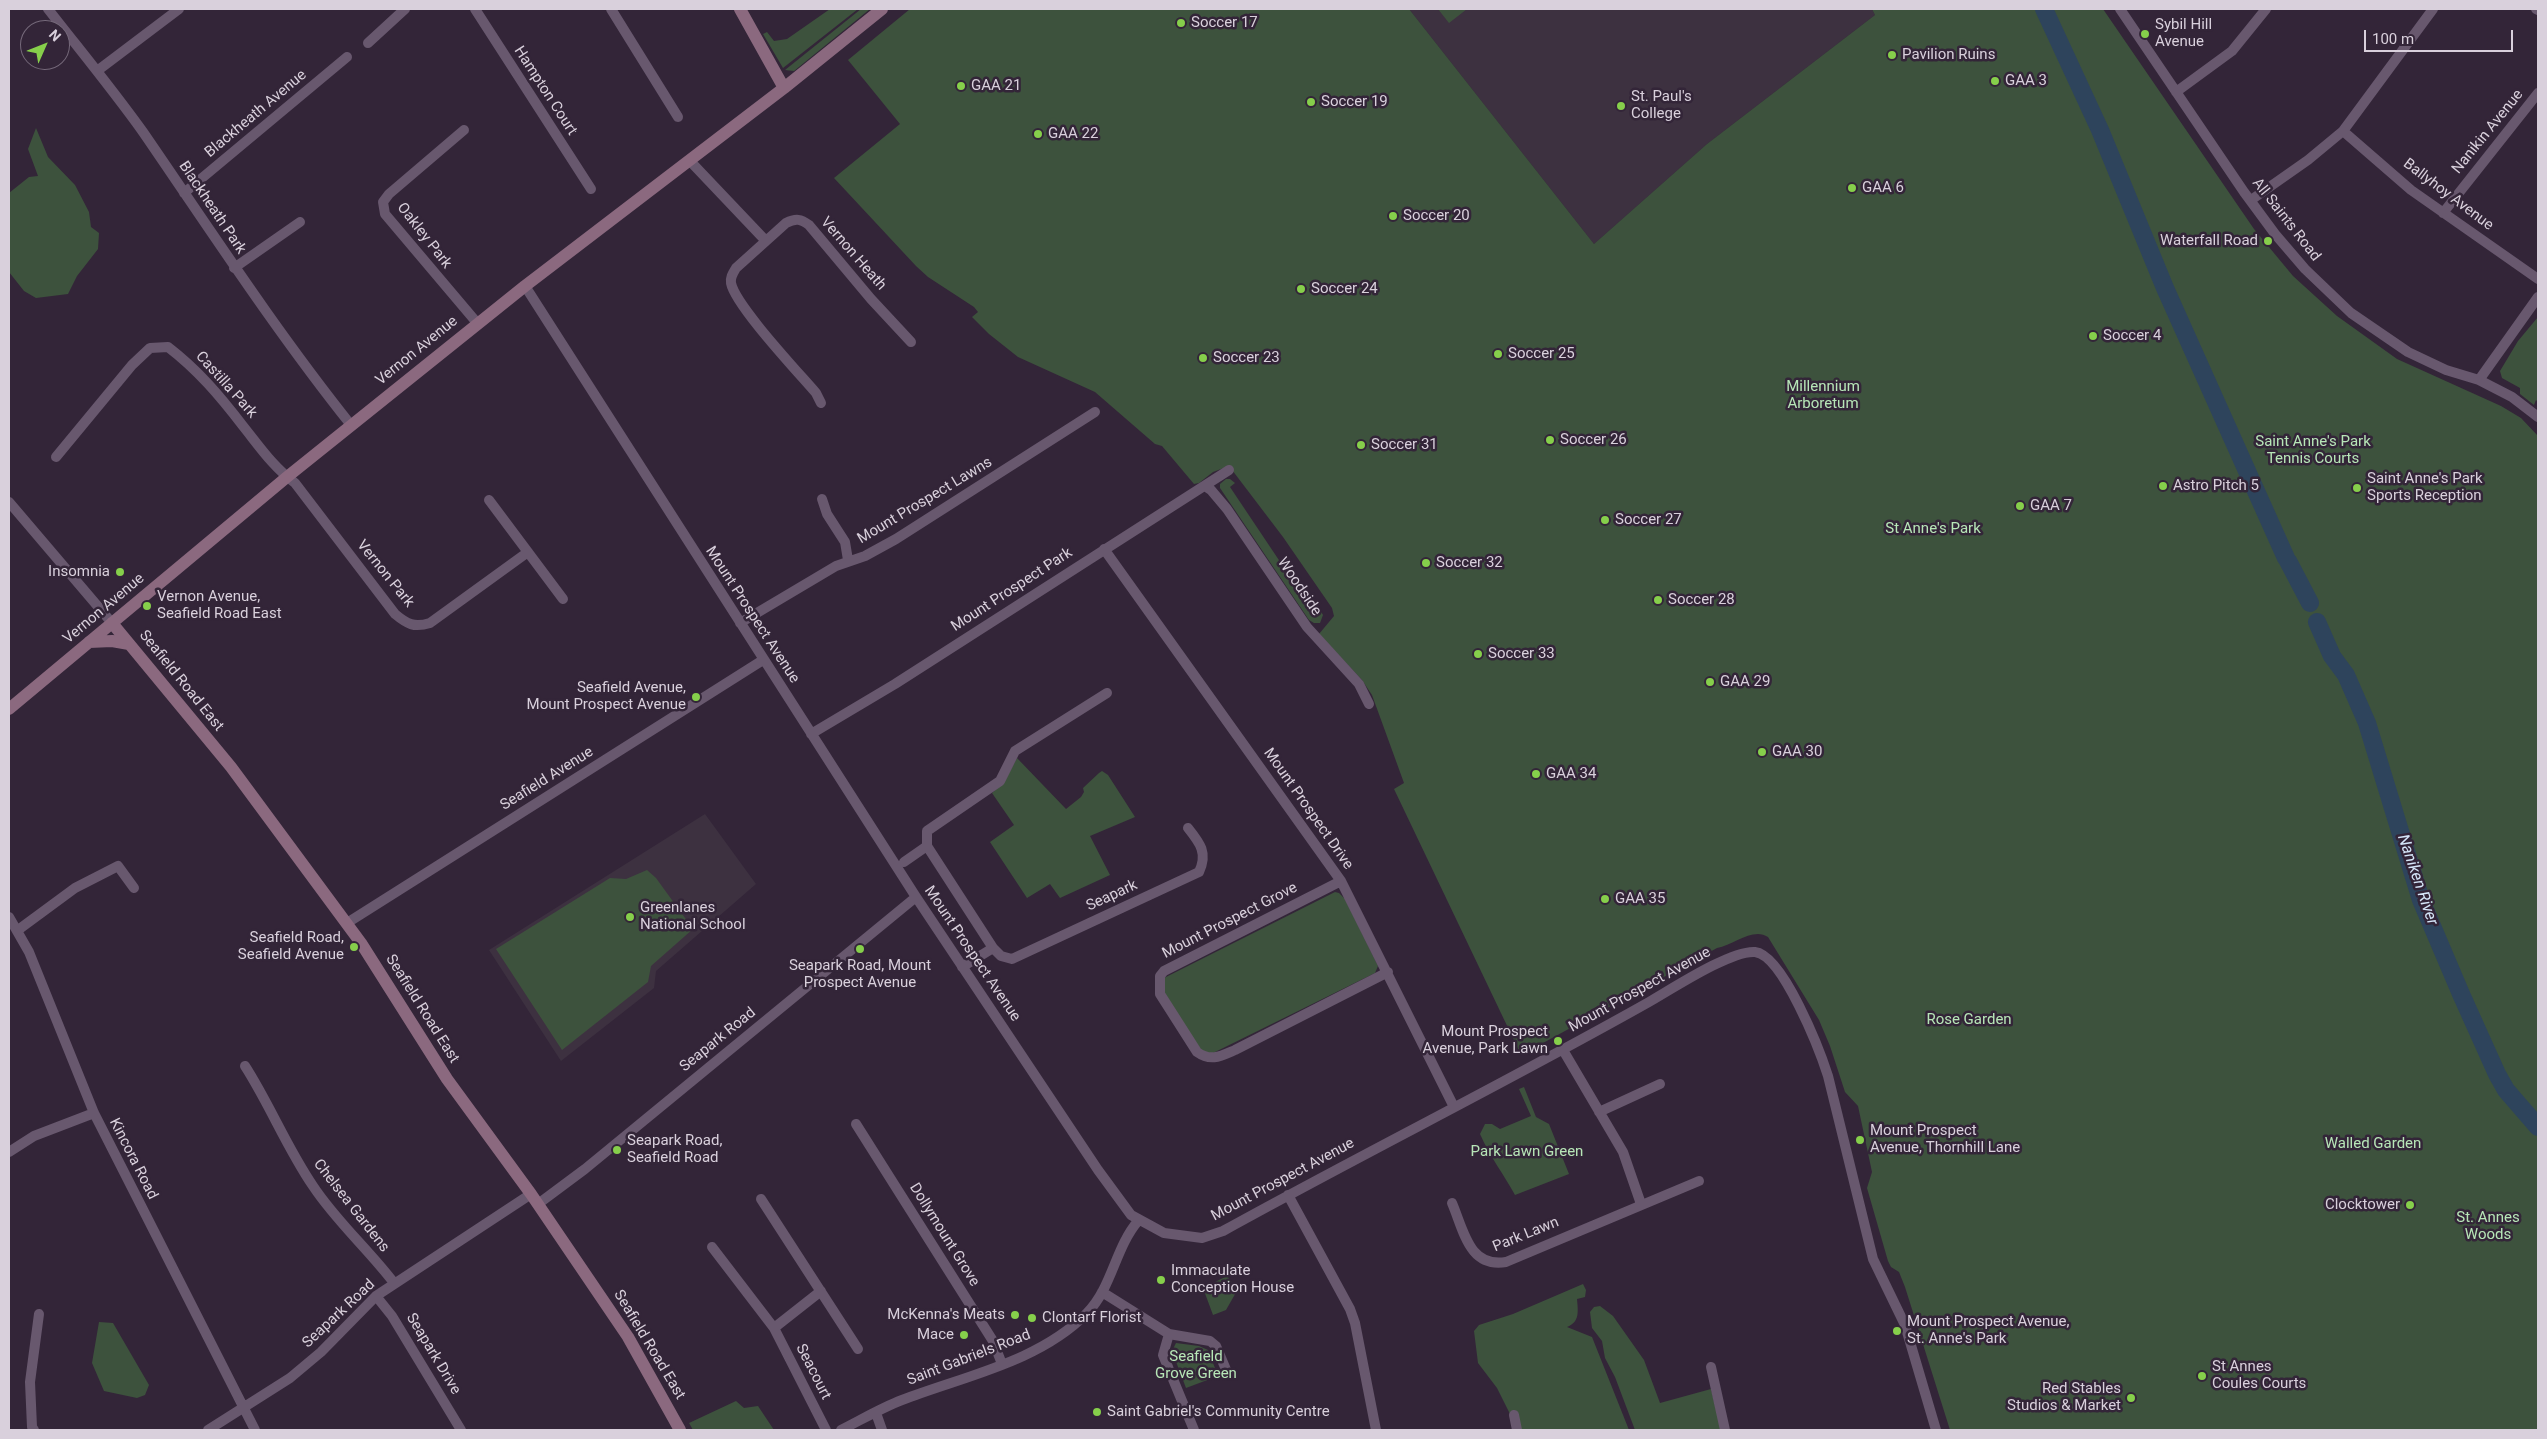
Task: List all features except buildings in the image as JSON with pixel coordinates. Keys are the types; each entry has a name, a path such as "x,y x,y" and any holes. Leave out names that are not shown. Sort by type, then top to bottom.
{"main road":[{"path":"740,9 784,88"},
{"name":"Vernon Avenue","path":"9,709 351,425 525,286 690,161 882,9"},
{"name":"Seafield Road East","path":"112,623 231,767 347,923 447,1079 535,1199 628,1337 680,1430"},
{"path":"89,642 112,641 129,644"}],"street":[{"name":"Blackheath Park","path":"48,9 142,130 234,268 300,360 351,425"},
{"path":"97,71 179,9"},
{"path":"368,43 405,9"},
{"name":"Hampton Court","path":"475,9 590,189"},
{"path":"611,9 678,117"},
{"name":"All Saints Road","path":"2120,9 2251,200 2294,257 2351,313 2412,354 2446,370 2479,380 2512,397 2538,416"},
{"path":"2176,92 2232,51 2266,9"},
{"path":"2251,200 2308,160 2343,131 2434,9"},
{"name":"Blackheath Avenue","path":"184,193 347,58"},
{"name":"Nanikin Avenue","path":"2443,213 2538,93"},
{"name":"Oakley Park","path":"464,130 389,194 383,202 385,214 478,324"},
{"name":"Ballyhoy Avenue","path":"2343,131 2411,190 2538,279"},
{"path":"690,161 765,240"},
{"name":"Vernon Heath","path":"821,403 816,393 743,307 732,288 731,277 736,268 765,240 793,219 801,220 809,225 865,292 911,342"},
{"path":"234,268 300,222"},
{"name":"Mount Prospect Avenue","path":"525,286 916,897 1098,1170 1131,1215 1164,1233 1202,1238 1223,1231 1735,956 1756,952 1767,958 1794,997 1818,1046 1828,1076 1870,1252 1878,1274 1905,1325 1936,1430"},
{"path":"2479,380 2538,297"},
{"name":"Castilla Park","path":"56,457 132,366 150,348 168,347 193,366 216,391 287,477"},
{"name":"Mount Prospect Lawns","path":"740,623 848,560 865,556 896,539 1095,412"},
{"name":"Mount Prospect Park","path":"811,734 895,684 1229,470"},
{"name":"Vernon Park","path":"287,477 296,483 395,614 407,624 417,627 430,623 528,552"},
{"name":"Woodside","path":"1205,486 1211,490 1227,509 1312,633 1359,684 1369,704"},
{"path":"822,499 827,514 845,542 848,560"},
{"path":"490,500 563,599"},
{"path":"10,506 112,623"},
{"name":"Mount Prospect Drive","path":"1104,549 1341,881 1454,1107"},
{"name":"Seafield Avenue","path":"347,923 763,660"},
{"path":"962,967 993,948 927,846 927,831 1000,781 1015,751 1107,693"},
{"name":"Seapark","path":"993,948 1001,956 1012,959 1200,872 1204,862 1204,849 1188,828"},
{"path":"904,862 927,846"},
{"path":"18,930 75,888 118,866 134,888"},
{"name":"Mount Prospect Grove","path":"1341,881 1164,971 1160,976 1160,994 1197,1052 1206,1058 1215,1058 1236,1050 1388,972"},
{"name":"Seapark Road","path":"208,1430 290,1378 321,1352 376,1296 394,1283 585,1169 916,897"},
{"name":"Kincora Road","path":"9,917 29,952 94,1113 255,1430"},
{"path":"1563,1050 1623,1152 1641,1204"},
{"name":"Chelsea Gardens","path":"245,1066 261,1092 287,1146 314,1188 394,1283"},
{"path":"1599,1112 1660,1084"},
{"path":"9,1152 34,1136 94,1113"},
{"name":"Dollymount Grove","path":"856,1124 993,1340 1002,1364"},
{"name":"Park Lawn","path":"1452,1203 1473,1252 1481,1260 1492,1264 1506,1262 1699,1181"},
{"path":"1288,1195 1350,1309 1355,1323 1376,1430"},
{"path":"761,1199 858,1349"},
{"name":"Saint Gabriels Road","path":"840,1430 899,1401 1038,1349 1067,1330 1087,1313 1102,1292 1126,1237 1138,1220"},
{"name":"Seacourt","path":"712,1247 774,1328 826,1430"},
{"path":"774,1328 821,1291"},
{"path":"1102,1292 1169,1334 1210,1341 1216,1346 1227,1372"},
{"name":"Seapark Drive","path":"376,1296 392,1316 461,1430"},
{"path":"32,1429 30,1382 39,1314"},
{"path":"1169,1334 1163,1355 1194,1430"},
{"path":"1711,1367 1725,1430"},
{"path":"876,1412 882,1430"},
{"path":"1514,1415 1517,1430"}],"shaded area":[{"name":"St. Paul's College","path":"1409,9 1872,9 1875,15 1707,144 1594,244"},
{"name":"Greenlanes National School","path":"705,814 756,884 656,971 654,988 561,1061 489,950"}],"green space":[{"path":"830,9 858,9 783,68 763,34 767,32 774,41 787,39"},
{"path":"861,9 870,9 794,71 785,70"},
{"name":"St Anne's Park","path":"910,9 1409,9 1594,244 1707,144 1875,15 1872,9 2103,9 2254,229 2293,276 2337,316 2397,359 2501,406 2521,418 2538,436 2538,1430 1950,1430 1905,1287 1899,1272 1891,1267 1888,1261 1867,1188 1872,1172 1858,1106 1845,1092 1830,1046 1819,1020 1768,937 1762,934 1750,935 1717,948 1521,1055 1394,789 1404,783 1372,695 1362,680 1319,634 1334,616 1332,608 1283,537 1229,466 1213,472 1199,483 1194,484 1162,446 1155,444 1095,392 1018,357 989,334 972,317 978,312 974,307 928,277 916,266 834,178 900,124 848,60"},
{"path":"1438,9 1467,9 1449,23"},
{"path":"36,128 48,157 75,185 89,212 91,227 99,233 98,249 77,276 68,294 36,298 24,291 9,272 9,193 29,177 38,176 28,149"},
{"path":"2538,317 2538,402 2536,400 2534,405 2520,394 2520,388 2502,378 2500,371 2518,341"},
{"path":"1226,479 1230,479 1235,483 1230,487 1313,611 1319,608 1323,615 1320,623 1314,623 1309,620 1220,488 1220,484"},
{"path":"1017,758 1066,809 1081,797 1084,792 1083,788 1099,773 1102,771 1108,775 1135,817 1090,836 1110,875 1060,898 1050,884 1027,898 990,842 1014,825 992,793 1004,782"},
{"name":"Greenlanes National School","path":"647,870 656,878 693,929 651,966 648,982 562,1050 496,949 610,878 626,879"},
{"path":"1335,892 1345,899 1378,966 1375,973 1211,1054 1201,1050 1163,993 1164,978"},
{"name":"Park Lawn Green","path":"1524,1087 1536,1117 1549,1124 1569,1174 1515,1195 1480,1134 1485,1124 1492,1124 1500,1129 1531,1116 1519,1089"},
{"path":"1227,1276 1238,1289 1226,1310 1213,1315 1203,1288"},
{"path":"1583,1284 1586,1290 1585,1297 1577,1299 1578,1312 1576,1319 1567,1327 1592,1337 1629,1430 1518,1430 1497,1388 1478,1363 1474,1331 1479,1325 1513,1314"},
{"path":"1600,1306 1613,1316 1644,1360 1660,1403 1711,1389 1721,1430 1635,1430 1615,1377 1605,1358 1602,1341 1592,1328 1590,1312 1594,1307"},
{"path":"99,1322 113,1323 149,1385 145,1395 137,1398 104,1391 92,1363"},
{"name":"Seafield Grove Green","path":"1176,1343 1199,1346 1208,1350 1218,1376 1186,1388 1172,1351"},
{"path":"736,1401 744,1408 758,1406 774,1430 693,1430 689,1423"}],"waterway":[{"path":"2044,9 2100,130 2165,288 2286,558"},
{"path":"2288,561 2310,603"},
{"name":"Naniken River","path":"2317,622 2332,656 2346,675 2367,723 2421,900 2461,994 2506,1090 2538,1127"}],"place":[{"name":"Soccer 17","path":"1181,23"},
{"name":"Sybil Hill Avenue","path":"2145,34"},
{"name":"Pavilion Ruins","path":"1892,55"},
{"name":"GAA 3","path":"1995,81"},
{"name":"GAA 21","path":"961,86"},
{"name":"Soccer 19","path":"1311,102"},
{"name":"St. Paul's College","path":"1621,106"},
{"name":"GAA 22","path":"1038,134"},
{"name":"GAA 6","path":"1852,188"},
{"name":"Soccer 20","path":"1393,216"},
{"name":"Waterfall Road","path":"2268,241"},
{"name":"Soccer 24","path":"1301,289"},
{"name":"Soccer 4","path":"2093,336"},
{"name":"Soccer 25","path":"1498,354"},
{"name":"Soccer 23","path":"1203,358"},
{"name":"Soccer 26","path":"1550,440"},
{"name":"Soccer 31","path":"1361,445"},
{"name":"Astro Pitch 5","path":"2163,486"},
{"name":"Saint Anne's Park Sports Reception","path":"2357,488"},
{"name":"GAA 7","path":"2020,506"},
{"name":"Soccer 27","path":"1605,520"},
{"name":"Soccer 32","path":"1426,563"},
{"name":"Insomnia","path":"120,572"},
{"name":"Soccer 28","path":"1658,600"},
{"name":"Vernon Avenue, Seafield Road East","path":"147,606"},
{"name":"Soccer 33","path":"1478,654"},
{"name":"GAA 29","path":"1710,682"},
{"name":"Seafield Avenue, Mount Prospect Avenue","path":"696,697"},
{"name":"GAA 30","path":"1762,752"},
{"name":"GAA 34","path":"1536,774"},
{"name":"GAA 35","path":"1605,899"},
{"name":"Greenlanes National School","path":"630,917"},
{"name":"Seafield Road, Seafield Avenue","path":"354,947"},
{"name":"Seapark Road, Mount Prospect Avenue","path":"860,949"},
{"name":"Mount Prospect Avenue, Park Lawn","path":"1558,1041"},
{"name":"Mount Prospect Avenue, Thornhill Lane","path":"1860,1140"},
{"name":"Seapark Road, Seafield Road","path":"617,1150"},
{"name":"Clocktower","path":"2410,1205"},
{"name":"Immaculate Conception House","path":"1161,1280"},
{"name":"McKenna's Meats","path":"1015,1315"},
{"name":"Clontarf Florist","path":"1032,1318"},
{"name":"Mount Prospect Avenue, St. Anne's Park","path":"1897,1331"},
{"name":"Mace","path":"964,1335"},
{"name":"St Annes Coules Courts","path":"2202,1376"},
{"name":"Red Stables Studios & Market","path":"2131,1398"},
{"name":"Saint Gabriel's Community Centre","path":"1097,1412"}],"park label":[{"name":"Millennium Arboretum","path":"1823,396"},
{"name":"Saint Anne's Park Tennis Courts","path":"2313,450"},
{"name":"Rose Garden","path":"1969,1020"},
{"name":"Walled Garden","path":"2373,1144"},
{"name":"St. Annes Woods","path":"2488,1226"}]}
